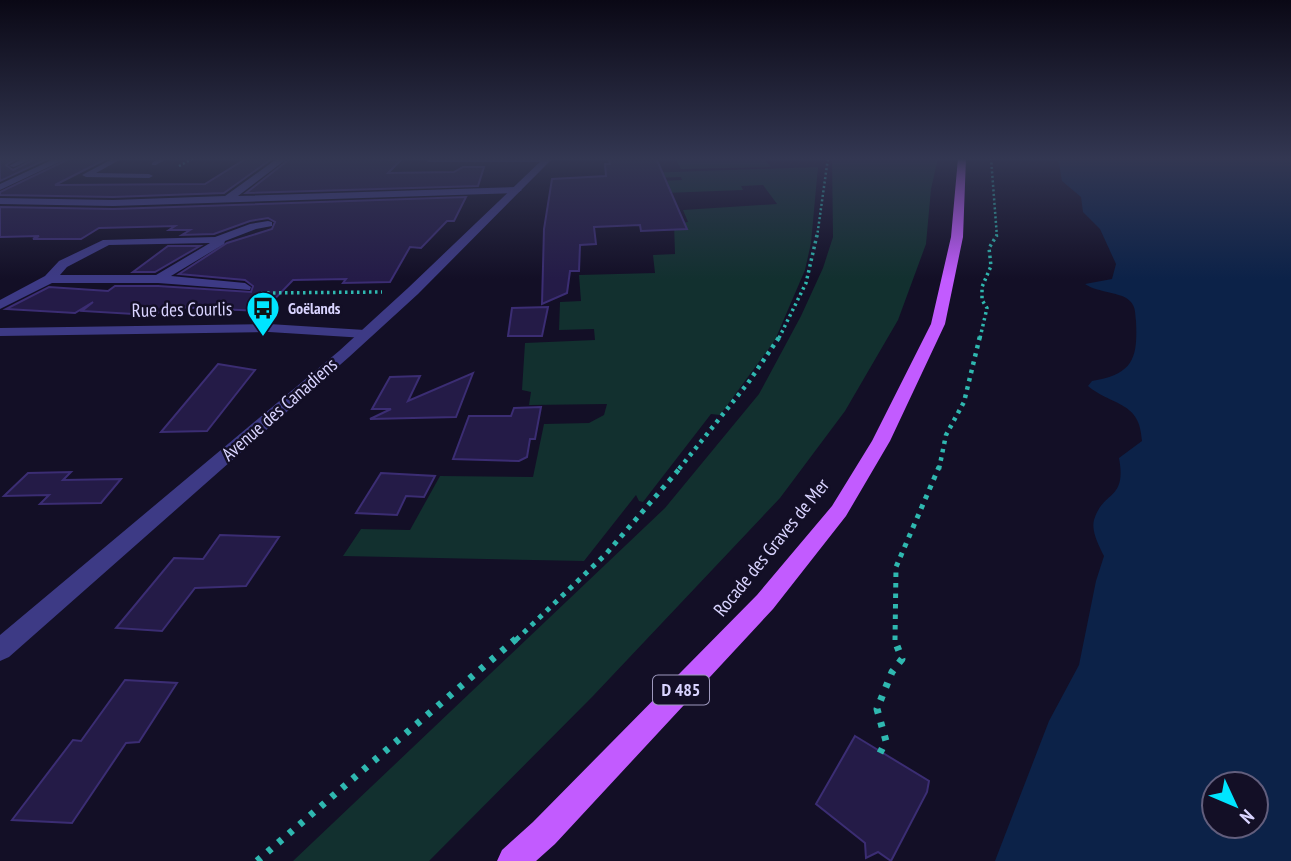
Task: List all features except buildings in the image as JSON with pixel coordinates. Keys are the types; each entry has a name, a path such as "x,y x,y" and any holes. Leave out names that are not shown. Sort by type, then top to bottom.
{"main road":[{"name":"Rocade des Graves de Mer","path":"513,861 544,833 765,602 839,511 881,441 938,324 957,237 959,198"}],"street":[{"path":"0,201 279,198"},
{"name":"Avenue des Canadiens","path":"0,650 414,291 509,198"},
{"path":"0,305 49,279 63,264 107,242 218,240 254,226 268,224"},
{"path":"86,234 99,236 107,242"},
{"path":"158,279 220,242 218,240"},
{"path":"49,279 99,276 245,287"},
{"name":"Rue des Courlis","path":"0,332 269,328 365,334"}],"path":[{"path":"257,861 486,666 593,567 723,415 777,341 805,285 817,247 821,198"},
{"path":"880,753 886,741 877,709 892,672 902,659 895,642 893,626 897,596 896,567 938,474 946,435 964,402 987,308 982,300 982,286 991,267 989,248 996,236 994,198"},
{"path":"245,287 254,293 414,291"}],"green space":[{"path":"773,198 815,198 811,243 805,270 775,340 720,415 711,414 643,502 639,501 636,495 584,561 343,556 361,529 410,530 440,476 533,477 544,424 589,423 604,415 607,404 529,405 531,392 522,390 525,343 595,340 594,329 559,330 560,302 581,301 579,275 655,273 653,255 675,254 674,224 688,222 683,210 777,204"},
{"path":"833,198 930,198 926,244 898,320 845,411 780,498 593,696 429,861 293,861 665,508 759,394 801,316 823,268 833,237"}],"water":[{"path":"1081,198 1291,198 1291,861 995,861 1049,721 1079,665 1096,581 1104,556 1095,534 1094,520 1098,510 1120,482 1119,458 1142,441 1140,428 1131,412 1088,386 1092,381 1124,369 1130,363 1136,346 1132,303 1126,298 1085,284 1112,279 1116,264 1100,229 1083,212"}],"place":[{"name":"Goëlands","path":"263,338"}]}
